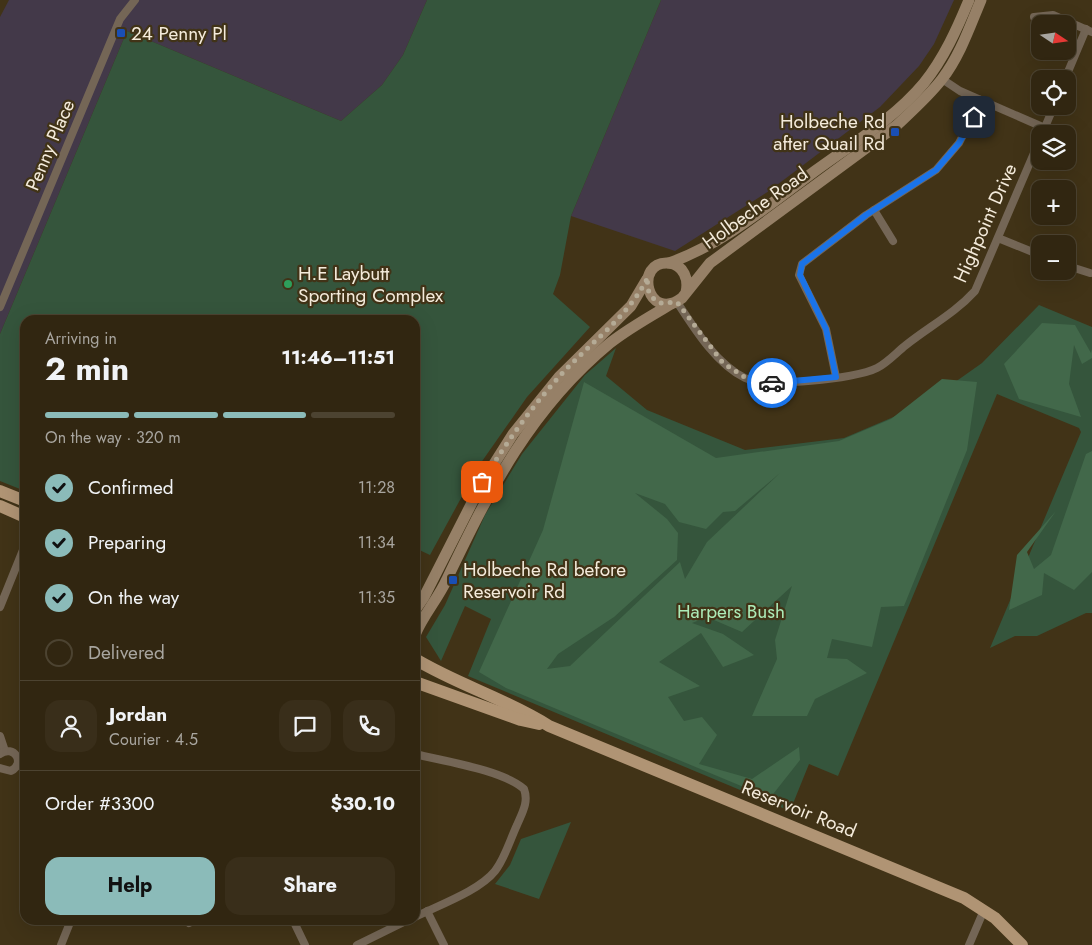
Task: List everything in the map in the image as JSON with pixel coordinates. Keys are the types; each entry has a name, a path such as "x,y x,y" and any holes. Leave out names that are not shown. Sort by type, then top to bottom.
{"main road":[{"path":"0,491 20,499"},
{"path":"0,506 20,515"},
{"name":"Reservoir Road","path":"420,662 450,679 525,711 549,726 937,887 984,910 1022,945"},
{"name":"Reservoir Road","path":"420,684 521,720 549,726"}],"street":[{"name":"Penny Place","path":"0,307 120,19 136,0"},
{"name":"Holbeche Road","path":"669,263 706,247 744,222 895,110 931,73 955,32 970,0"},
{"name":"Holbeche Road","path":"686,292 710,263 896,126 921,103 942,79 967,35 981,0"},
{"path":"1070,70 1089,31 1076,26"},
{"path":"942,79 960,91 1032,125"},
{"path":"836,377 826,329 802,282 799,269 806,259 943,163 962,138 981,100"},
{"name":"Highpoint Drive","path":"674,303 723,363 746,378 775,384 836,377 876,369 908,343 961,307 975,291 1031,160"},
{"path":"874,210 893,241"},
{"path":"998,238 1031,251"},
{"path":"420,603 482,482 513,434 559,376 630,306 656,266 669,263 675,265 685,273 687,280 686,292 674,303 611,342 582,367 535,423 495,482 468,534 444,587 420,627"},
{"path":"1076,269 1090,274"},
{"path":"648,277 650,295 660,303 674,303"},
{"path":"0,608 20,558"},
{"path":"0,736 2,752 12,751 17,755 18,765 11,771 0,768"},
{"path":"420,755 471,766 510,781 524,789 526,797 523,810 501,862 495,871 481,883 420,914"},
{"path":"969,945 984,910"},
{"path":"427,911 444,945"},
{"path":"61,945 69,925"},
{"path":"295,925 305,945"},
{"path":"357,945 398,925"}],"shaded area":[{"path":"9,0 427,0 403,55 382,85 341,121 127,31 0,334 0,17"},
{"path":"661,0 954,0 934,44 919,66 880,107 769,191 675,251 571,216"}],"green space":[{"name":"H.E Laybutt Sporting Complex","path":"427,0 661,0 571,216 560,275 553,294 590,327 527,397 478,467 430,555 420,550 420,315 20,315 20,489 0,481 0,334 127,31 341,121 382,85 403,55"},
{"name":"Harpers Bush","path":"1039,305 1092,327 1092,613 1086,613 1037,636 1015,636 990,648 1081,432 1079,428 997,394 838,776 809,764 790,811 468,676 491,619 465,606 441,661 426,637 445,605 485,515 522,454 585,375 616,348 606,376 647,410 745,450 844,438 924,404 982,363"},
{"path":"1042,323 1075,325 1091,353 1092,349 1092,358 1082,364 1074,345 1069,384 1081,417 1019,399 1004,364"},
{"name":"Harpers Bush","path":"942,379 977,382 967,450 904,606 881,607 872,647 832,639 827,658 847,659 867,673 815,699 807,716 752,716 777,659 775,640 792,586 742,632 707,617 692,623 723,634 754,655 723,667 701,633 659,662 700,686 668,697 684,721 702,717 717,735 699,764 752,779 799,747 800,760 770,798 506,688 479,672 543,530 584,382 716,458 839,441 891,419","holes":["780,473 707,542 685,579 680,562 570,666 547,669 558,654 614,617 677,560 678,533 667,519 635,493 665,504 679,522 706,529 723,512 735,511"]},
{"path":"1092,451 1092,572 1074,590 1044,573 1042,595 1009,610 1017,555 1056,511 1027,552 1034,569 1051,555 1086,454"},
{"path":"571,822 539,899 495,884 510,865 521,839"}],"way so far":[{"path":"482,482 501,451 529,413 559,376 638,297 648,277 647,283 650,295 660,303 671,304 677,302 723,363 746,378 772,383"}],"place":[{"name":"24 Penny Pl","path":"121,33"},
{"name":"Holbeche Rd after Quail Rd","path":"895,132"},
{"name":"H.E Laybutt Sporting Complex","path":"288,284"},
{"name":"Holbeche Rd before Reservoir Rd","path":"453,580"}],"route":[{"path":"772,383 836,377 826,329 802,282 799,269 802,264 806,259 866,215 936,170 959,143 974,117"}]}
